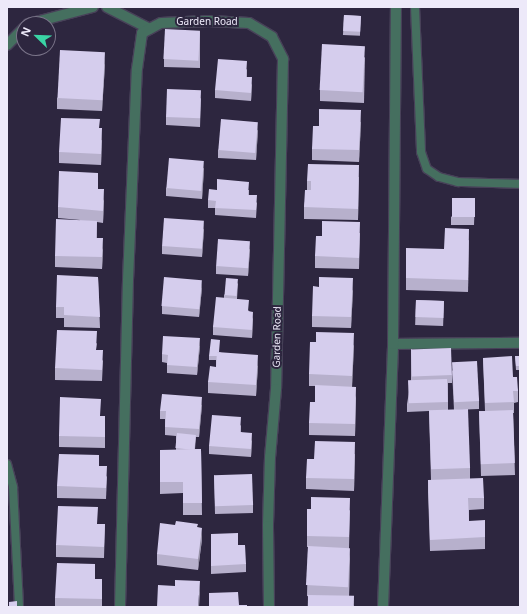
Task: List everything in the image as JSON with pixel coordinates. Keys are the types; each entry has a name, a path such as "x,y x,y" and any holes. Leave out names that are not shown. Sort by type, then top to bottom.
{"street":[{"path":"56,17 93,7"},
{"path":"107,7 150,29"},
{"path":"383,607 393,344 396,7"},
{"name":"Garden Road","path":"150,29 161,23 249,23 272,37 283,60 276,389 270,457 268,526 269,607"},
{"path":"120,607 128,280 137,69 142,33 150,29"},
{"path":"7,45 16,36"},
{"path":"393,344 520,343"}],"lane":[{"path":"415,7 421,152 427,169 439,177 458,182 520,184"},
{"path":"7,464 13,487 19,607"}],"building":[{"path":"344,15 361,16 360,32 343,31"},
{"path":"165,29 200,31 198,61 163,59"},
{"path":"322,44 365,46 363,92 320,90"},
{"path":"60,50 105,52 102,100 57,98"},
{"path":"218,59 247,61 246,77 252,77 251,93 215,90"},
{"path":"167,89 201,90 200,118 166,117"},
{"path":"319,109 361,110 359,150 312,149 313,126 319,126"},
{"path":"61,118 100,119 99,128 102,128 101,154 59,152"},
{"path":"221,119 258,122 255,153 218,150"},
{"path":"169,158 204,161 201,191 166,188"},
{"path":"308,164 359,165 358,209 304,207 305,190 311,190 311,181 307,181"},
{"path":"59,171 98,173 98,189 104,189 103,211 58,207"},
{"path":"217,179 249,182 248,195 257,195 256,210 215,208 216,201 208,200 209,189 217,190"},
{"path":"452,198 475,198 475,217 452,217"},
{"path":"164,218 204,221 202,249 162,246"},
{"path":"56,219 97,221 96,238 103,238 102,257 55,256"},
{"path":"322,221 360,222 359,258 315,256 316,236 322,236"},
{"path":"445,228 469,229 468,280 406,278 406,248 444,249"},
{"path":"218,239 250,241 248,268 216,266"},
{"path":"57,275 98,277 100,317 64,315 64,307 56,307"},
{"path":"164,277 202,280 199,309 161,306"},
{"path":"319,277 353,278 351,317 312,316 313,286 319,287"},
{"path":"226,278 238,279 236,296 225,295"},
{"path":"216,297 249,300 248,311 253,312 252,330 213,327"},
{"path":"416,300 444,301 443,318 415,317"},
{"path":"57,330 97,331 96,350 103,350 102,370 55,368"},
{"path":"316,332 354,333 352,376 309,374 310,342 316,342"},
{"path":"163,336 200,338 197,367 167,365 168,355 162,354"},
{"path":"211,339 220,340 219,352 217,352 217,356 209,356"},
{"path":"451,348 452,375 412,376 411,349"},
{"path":"217,352 258,355 256,385 208,382 210,366 216,367"},
{"path":"512,356 513,377 517,377 518,391 513,391 514,402 485,403 483,358"},
{"path":"515,356 520,356 520,366 516,366"},
{"path":"477,361 479,401 454,402 452,362"},
{"path":"447,379 448,402 409,403 408,380"},
{"path":"315,385 356,387 355,424 309,423 310,402 315,402"},
{"path":"162,394 202,397 199,429 165,427 166,411 160,411"},
{"path":"60,397 101,399 100,416 105,416 105,437 59,436"},
{"path":"468,409 470,468 431,469 429,410"},
{"path":"513,410 515,463 481,464 479,411"},
{"path":"212,415 241,417 240,432 252,433 251,449 209,446"},
{"path":"177,433 196,435 194,450 175,448"},
{"path":"315,441 355,442 354,479 306,478 307,459 314,459"},
{"path":"201,449 202,503 183,503 183,482 160,482 160,450"},
{"path":"59,454 99,455 99,466 107,466 106,488 57,486"},
{"path":"252,474 253,505 215,506 214,475"},
{"path":"483,478 484,498 468,498 469,521 485,520 485,537 430,540 428,480"},
{"path":"311,497 350,498 349,537 307,536 307,509 311,509"},
{"path":"58,506 98,507 97,524 105,524 104,547 56,545"},
{"path":"176,521 198,524 197,527 202,528 198,559 157,554 160,523 175,525"},
{"path":"238,533 238,545 245,545 246,564 211,566 211,534"},
{"path":"308,546 350,548 348,587 306,585"},
{"path":"57,563 95,564 95,579 102,579 102,599 55,598"},
{"path":"175,580 200,581 198,607 157,607 158,585 175,586"},
{"path":"238,592 239,605 247,605 247,607 209,607 209,593"},
{"path":"308,595 354,596 354,607 308,607"},
{"path":"17,601 17,607 9,607 9,602"}]}
